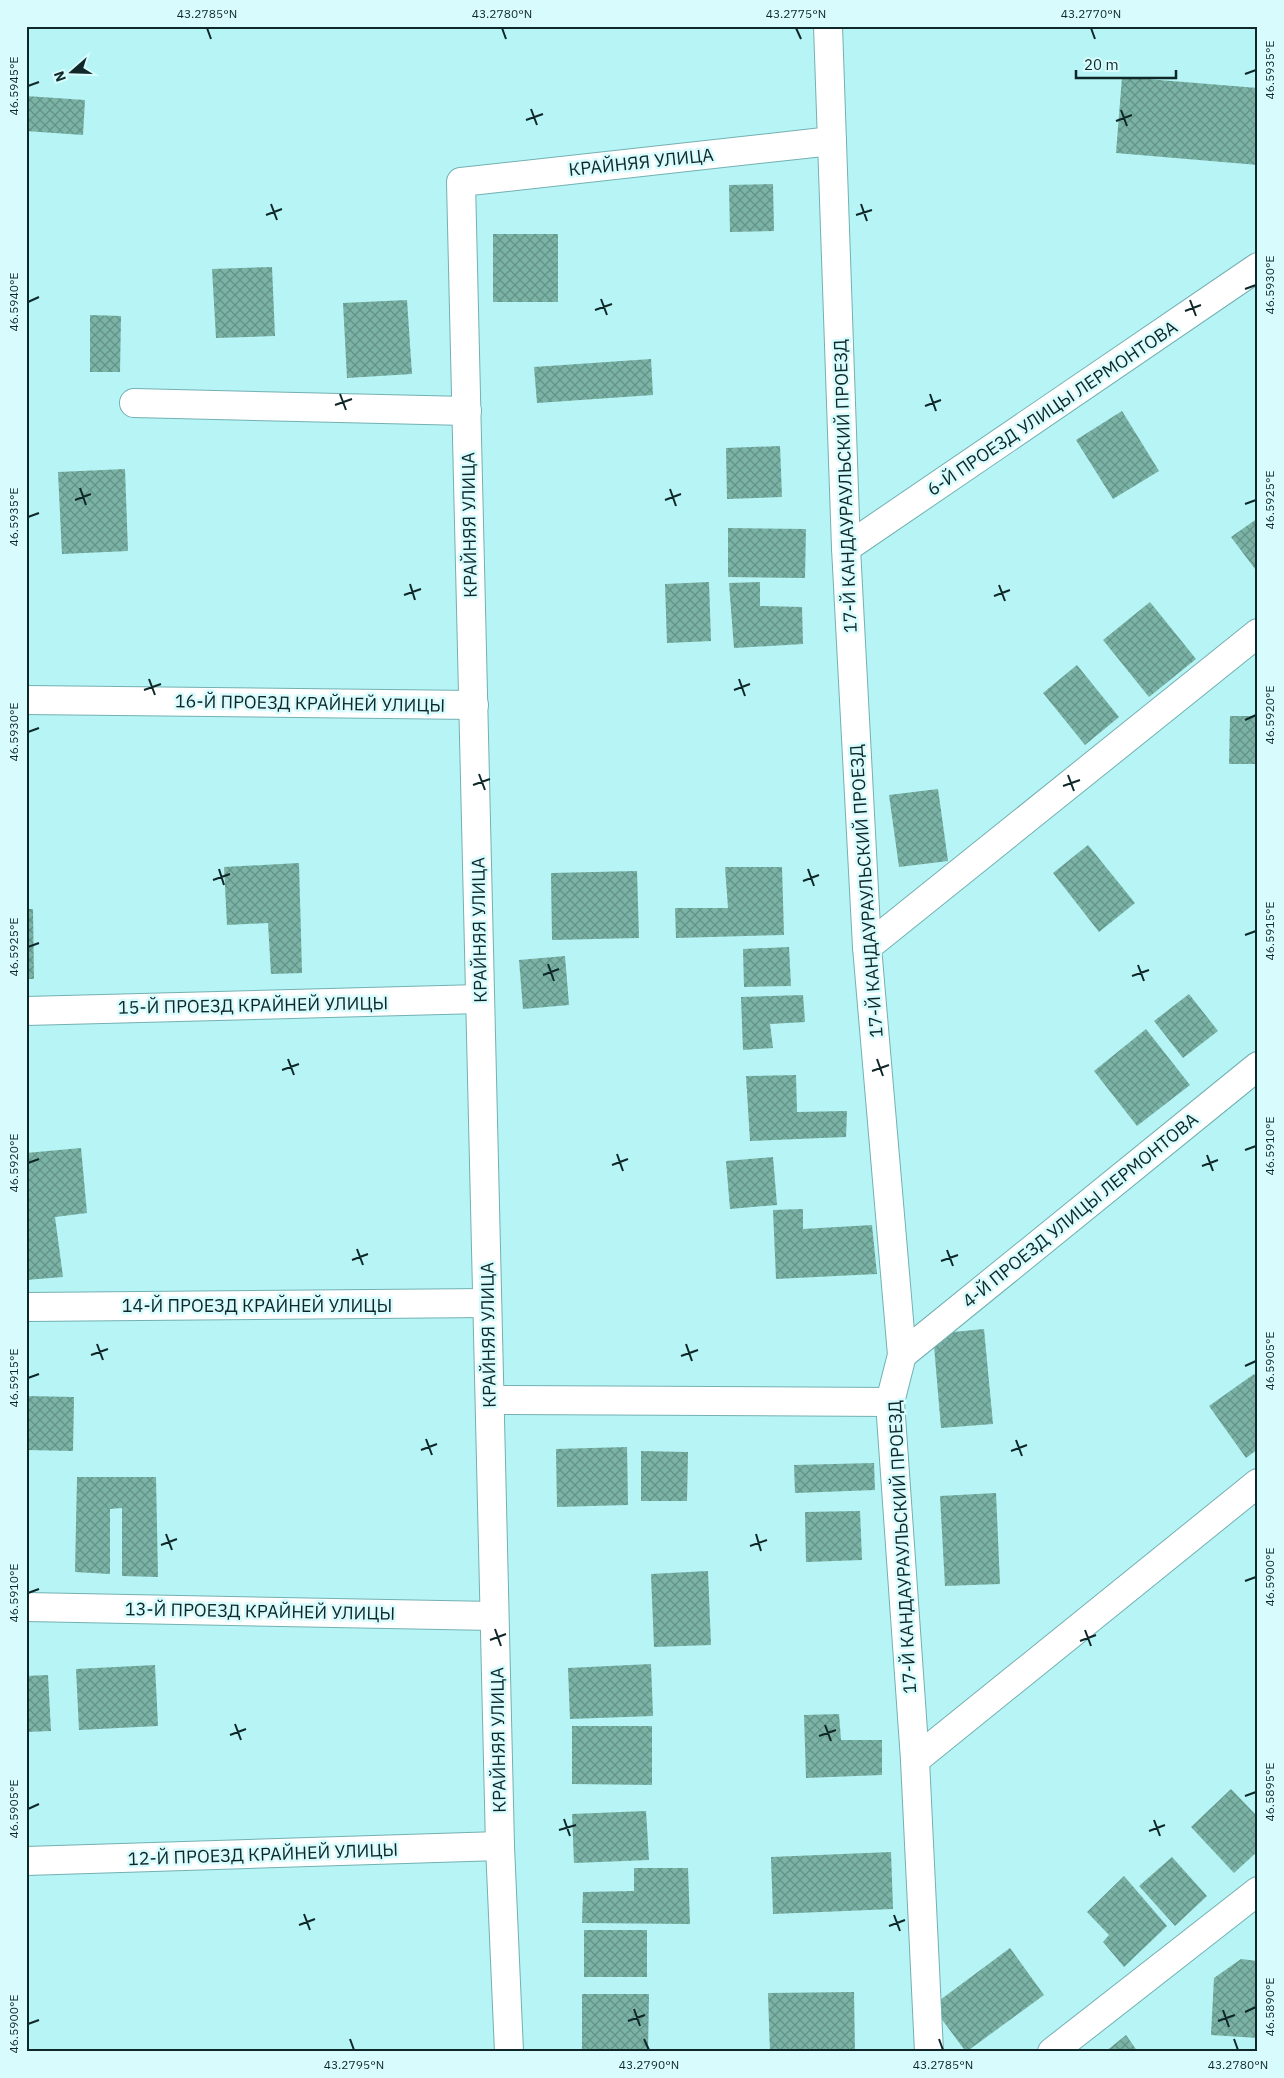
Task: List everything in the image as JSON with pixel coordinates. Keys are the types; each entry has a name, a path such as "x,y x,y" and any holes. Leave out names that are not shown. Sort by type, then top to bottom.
{"street":[{"name":"17-Й КАНДАУРАУЛЬСКИЙ ПРОЕЗД","path":"828,26 846,548 867,947 902,1355 890,1402 915,1760 929,2052"},
{"name":"КРАЙНЯЯ УЛИЦА","path":"509,2052 500,1846 494,1616 461,182 832,141"},
{"name":"6-Й ПРОЕЗД УЛИЦЫ ЛЕРМОНТОВА","path":"846,548 1258,267"},
{"path":"134,403 467,411"},
{"path":"867,947 1258,632"},
{"name":"16-Й ПРОЕЗД КРАЙНЕЙ УЛИЦЫ","path":"26,700 474,705"},
{"name":"15-Й ПРОЕЗД КРАЙНЕЙ УЛИЦЫ","path":"26,1011 480,999"},
{"name":"4-Й ПРОЕЗД УЛИЦЫ ЛЕРМОНТОВА","path":"902,1355 1258,1066"},
{"name":"14-Й ПРОЕЗД КРАЙНЕЙ УЛИЦЫ","path":"26,1307 487,1303"},
{"path":"490,1400 890,1402"},
{"path":"915,1760 1258,1483"},
{"name":"13-Й ПРОЕЗД КРАЙНЕЙ УЛИЦЫ","path":"26,1607 494,1616"},
{"name":"12-Й ПРОЕЗД КРАЙНЕЙ УЛИЦЫ","path":"26,1861 500,1846"},
{"path":"1052,2052 1258,1891"}],"building":[{"path":"1122,77 1258,88 1258,165 1116,153"},
{"path":"26,96 85,100 83,135 26,131"},
{"path":"773,184 774,231 730,232 729,185"},
{"path":"493,234 558,234 558,302 493,302"},
{"path":"272,267 275,336 216,338 212,269"},
{"path":"407,300 412,374 347,378 343,303"},
{"path":"90,315 121,316 120,372 90,372"},
{"path":"651,359 653,395 537,403 534,367"},
{"path":"1122,411 1159,471 1113,499 1076,440"},
{"path":"780,446 782,497 727,499 726,448"},
{"path":"125,469 128,551 62,554 58,472"},
{"path":"1258,518 1258,573 1231,537"},
{"path":"728,528 806,529 805,578 728,577"},
{"path":"709,582 711,641 667,643 665,584"},
{"path":"760,582 760,606 802,607 803,644 734,648 729,583"},
{"path":"1150,602 1196,659 1149,697 1103,640"},
{"path":"1077,665 1119,717 1085,745 1043,693"},
{"path":"1230,716 1258,716 1258,764 1229,764"},
{"path":"938,789 948,861 899,867 889,795"},
{"path":"1088,845 1135,903 1099,932 1053,873"},
{"path":"299,863 302,973 271,974 268,923 227,925 224,867"},
{"path":"725,867 782,867 784,935 676,938 675,908 728,908"},
{"path":"637,871 639,938 552,940 551,873"},
{"path":"26,909 33,909 34,979 26,979"},
{"path":"789,947 791,986 744,987 743,949"},
{"path":"565,956 569,1005 523,1009 519,960"},
{"path":"1189,994 1218,1031 1183,1058 1154,1021"},
{"path":"803,995 805,1022 770,1024 773,1048 743,1050 741,997"},
{"path":"1146,1029 1190,1085 1137,1126 1094,1071"},
{"path":"796,1075 797,1112 847,1111 846,1137 750,1141 746,1076"},
{"path":"81,1148 87,1213 55,1217 63,1277 26,1280 26,1153"},
{"path":"773,1157 777,1205 730,1209 726,1161"},
{"path":"803,1209 803,1229 872,1225 877,1274 776,1279 773,1210"},
{"path":"984,1329 993,1424 941,1428 933,1334"},
{"path":"1254,1374 1258,1380 1258,1449 1246,1458 1209,1406"},
{"path":"26,1396 74,1397 73,1451 26,1450"},
{"path":"627,1447 628,1505 557,1507 556,1449"},
{"path":"641,1451 688,1452 687,1501 641,1501"},
{"path":"874,1463 875,1490 795,1493 794,1465"},
{"path":"77,1477 156,1477 158,1577 122,1576 122,1508 110,1509 110,1574 75,1572"},
{"path":"996,1493 1000,1584 945,1586 940,1496"},
{"path":"860,1511 862,1560 806,1562 805,1512"},
{"path":"708,1571 711,1645 654,1647 651,1574"},
{"path":"651,1664 653,1716 570,1719 568,1668"},
{"path":"155,1665 158,1726 79,1730 76,1669"},
{"path":"48,1675 51,1731 26,1732 26,1676"},
{"path":"839,1714 841,1740 882,1740 882,1775 806,1778 804,1715"},
{"path":"572,1726 652,1726 652,1785 572,1784"},
{"path":"1231,1789 1258,1817 1258,1851 1234,1873 1191,1827"},
{"path":"646,1811 649,1860 574,1863 572,1814"},
{"path":"891,1852 893,1909 773,1914 771,1857"},
{"path":"1172,1857 1207,1896 1175,1926 1139,1886"},
{"path":"634,1868 688,1868 690,1924 582,1923 583,1892 634,1891"},
{"path":"1124,1876 1167,1926 1124,1967 1103,1942 1109,1935 1087,1912"},
{"path":"584,1930 647,1930 647,1977 584,1977"},
{"path":"1010,1948 1044,1995 966,2052 932,2006"},
{"path":"1241,1959 1258,1961 1258,2038 1211,2035 1214,1978"},
{"path":"854,1992 855,2052 770,2052 768,1993"},
{"path":"582,1994 649,1994 648,2052 582,2052"},
{"path":"1126,2035 1138,2052 1105,2052"}]}
